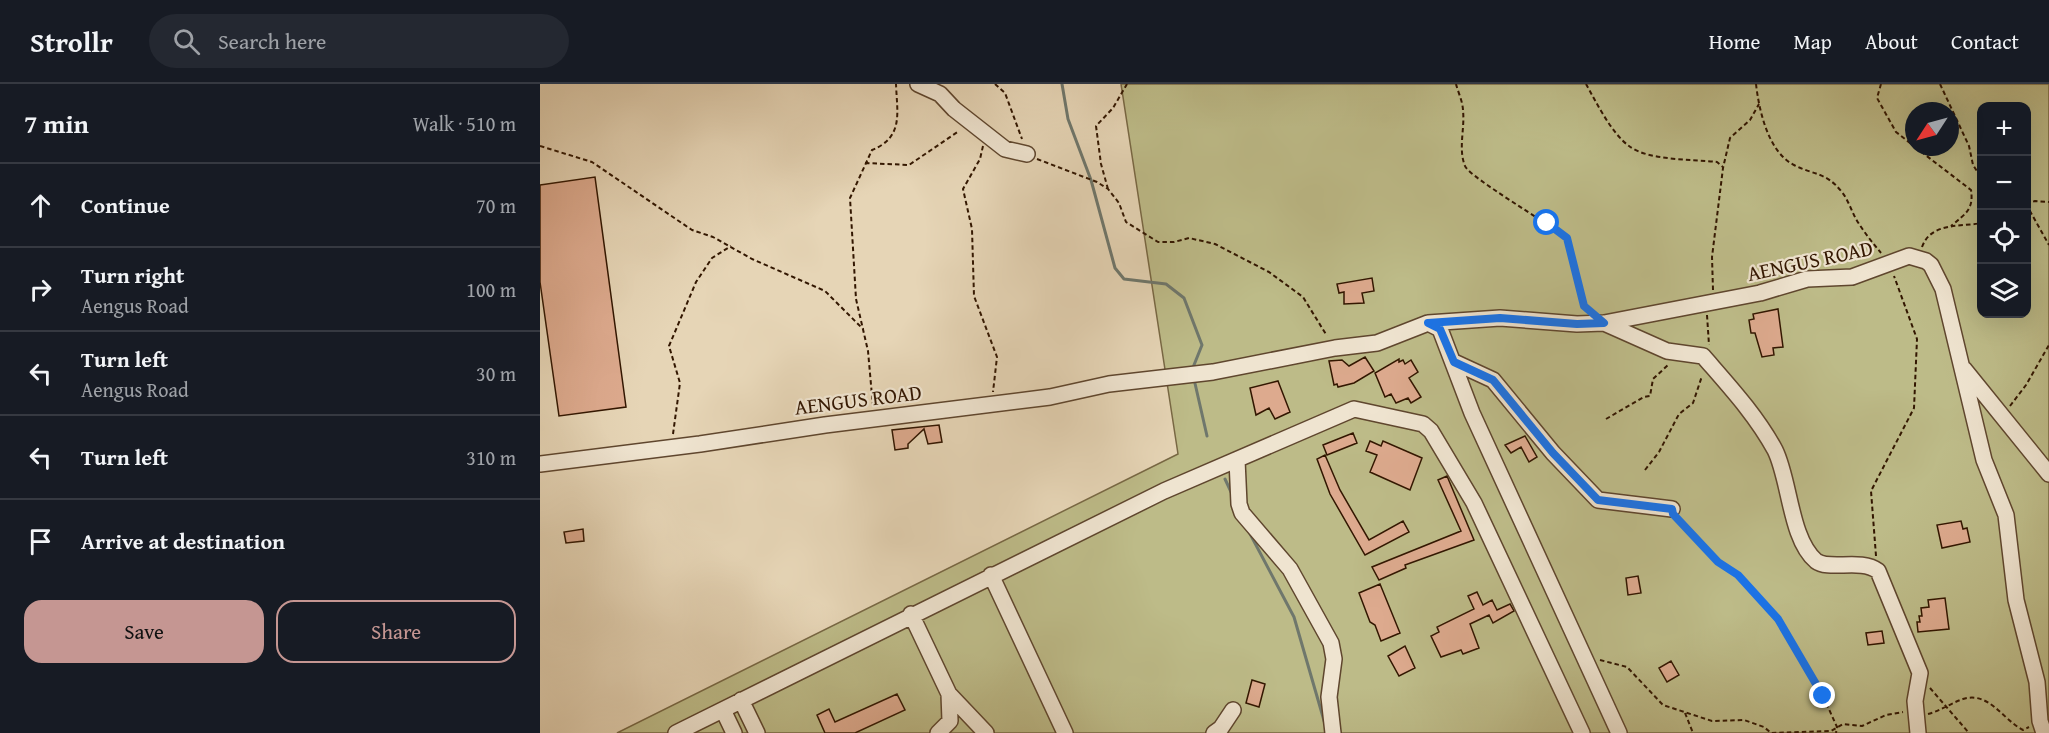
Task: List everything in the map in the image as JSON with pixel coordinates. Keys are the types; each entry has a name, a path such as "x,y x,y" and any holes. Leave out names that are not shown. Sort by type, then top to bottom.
{"street":[{"path":"918,84 940,94 985,135 1005,149 1027,154"},
{"name":"AENGUS ROAD","path":"540,464 670,448 875,418 992,405 1062,395 1109,384 1201,373 1377,342 1428,323 1500,318 1577,324 1604,323 1760,293 1807,279 1851,277 1889,265 1900,258 1918,258"},
{"path":"1918,258 1932,265 1943,289 1958,361 1984,460 2006,515 2016,600 2037,682 2042,727"},
{"path":"1428,323 1440,329 1472,413 1619,733"},
{"path":"1604,323 1667,351 1680,352 1706,360 1747,406 1776,452 1802,539 1811,556 1819,563 1868,566 1878,571 1920,673 1916,711 1918,733"},
{"path":"1958,361 2049,474"},
{"path":"1454,362 1493,380 1553,453 1598,500 1672,509"},
{"path":"676,733 911,614 1164,491 1354,409 1424,424 1431,431 1474,503 1582,733"},
{"path":"1237,460 1239,504 1242,513 1290,569 1334,649 1329,697 1333,733"},
{"path":"992,575 1065,733"},
{"path":"911,614 949,694 986,733"},
{"path":"939,733 950,721 949,694"},
{"path":"741,700 757,733"},
{"path":"723,710 734,733"},
{"path":"1214,733 1233,710"}],"path":[{"path":"875,418 868,351 856,299 850,198 872,150 887,144 898,123 896,84"},
{"path":"995,84 1005,93 1027,154 1097,182 1108,189 1119,203 1126,222 1158,242 1174,242 1189,238 1215,244 1269,272 1303,297 1335,348"},
{"path":"1108,189 1101,164 1096,126 1113,108 1127,84"},
{"path":"1456,84 1463,109 1462,154 1465,167 1471,176 1520,205 1567,238 1584,306 1604,323"},
{"path":"1586,84 1600,110 1629,147 1655,156 1717,162 1723,168"},
{"path":"1756,84 1759,104 1771,137 1785,160 1824,175 1841,190 1856,220 1889,265 1917,339 1914,408 1871,491 1878,571"},
{"path":"1881,84 1877,98 1896,132 1905,140"},
{"path":"1940,84 1969,146 1972,165 1977,172"},
{"path":"1645,470 1659,452 1679,414 1694,403 1702,378 1706,360 1706,304 1713,289 1712,257 1723,168 1730,138 1750,120 1759,104"},
{"path":"865,163 909,165 971,122"},
{"path":"985,135 980,159 963,189 972,229 974,296 997,357 992,405"},
{"path":"540,146 592,162 692,230 731,246 752,260 825,291 863,329"},
{"path":"1926,156 1971,190 1973,202 1970,210 1951,226"},
{"path":"2031,202 2049,202"},
{"path":"2029,210 2049,245"},
{"path":"1918,258 1923,243 1932,231 1951,226 1977,223"},
{"path":"670,448 680,383 669,346 696,282 712,258 731,246"},
{"path":"2000,415 2013,404 2049,345"},
{"path":"1606,419 1644,397 1650,396 1653,379 1680,352"},
{"path":"1672,509 1673,514 1704,549 1718,562 1738,575 1778,619 1799,652 1837,727 1836,733"},
{"path":"1583,656 1627,668 1663,705 1712,721 1744,720 1764,727 1771,733 1831,731 1843,724 1862,726 1886,715 1916,711 1922,716 1963,699 1977,697 1990,702 2013,725 2023,730 2042,727"},
{"path":"1920,673 1924,682 1969,733"},
{"path":"1685,714 1693,733"}],"shaded area":[{"path":"1121,84 2049,84 2049,733 617,733 1178,454"}],"building":[{"path":"595,177 626,407 559,416 540,282 540,185"},
{"path":"1372,278 1374,291 1362,293 1364,303 1344,304 1344,292 1339,293 1337,284"},
{"path":"1778,309 1783,347 1773,348 1774,355 1762,357 1755,333 1751,333 1749,320 1754,319 1753,314"},
{"path":"1365,357 1374,371 1354,383 1338,387 1337,384 1334,385 1329,361 1342,360 1349,366"},
{"path":"1399,359 1399,362 1403,360 1405,364 1411,360 1418,372 1409,378 1421,397 1411,403 1408,398 1396,403 1391,394 1385,397 1375,373"},
{"path":"1278,381 1290,412 1275,419 1269,408 1256,415 1250,388"},
{"path":"939,425 942,442 928,444 924,429 908,444 908,448 895,450 892,430"},
{"path":"1353,433 1357,443 1327,455 1323,445"},
{"path":"1525,436 1537,457 1529,462 1521,447 1511,453 1505,445"},
{"path":"1370,441 1381,446 1383,441 1422,458 1410,490 1370,472 1377,455 1366,451"},
{"path":"1325,455 1340,490 1369,540 1403,521 1409,532 1365,555 1330,494 1317,459"},
{"path":"1447,476 1474,540 1405,565 1406,568 1379,580 1372,567 1461,531 1438,480"},
{"path":"1961,521 1963,529 1967,528 1970,542 1942,548 1937,525"},
{"path":"583,529 584,541 566,543 564,532"},
{"path":"1638,576 1641,593 1628,595 1626,578"},
{"path":"1380,584 1400,633 1381,641 1375,625 1370,622 1359,593"},
{"path":"1477,592 1483,605 1492,600 1497,610 1510,604 1514,611 1493,623 1489,615 1470,624 1479,648 1463,654 1461,650 1441,657 1431,636 1439,632 1437,627 1474,609 1468,596"},
{"path":"1945,598 1949,629 1918,632 1917,622 1920,622 1919,616 1922,616 1921,608 1929,607 1928,600"},
{"path":"1882,631 1884,643 1868,645 1866,633"},
{"path":"1405,646 1415,668 1399,676 1388,656"},
{"path":"1671,661 1679,675 1667,682 1659,668"},
{"path":"1252,680 1265,684 1259,707 1246,703"},
{"path":"897,694 905,710 855,733 825,733 817,715 829,709 835,722"}],"waterway":[{"path":"1062,84 1068,119 1091,180 1115,268 1124,279 1166,284 1184,298 1202,345 1192,370"},
{"path":"1194,379 1207,436"},
{"path":"1225,479 1232,494"},
{"path":"1248,530 1294,617 1325,724"}],"route":[{"path":"1547,223 1567,238 1584,306 1604,323 1577,324 1500,318 1428,323 1440,329 1454,362 1484,374 1502,388 1553,453 1598,500 1672,509 1673,514 1704,549 1718,562 1738,575 1778,619 1823,696"}]}
